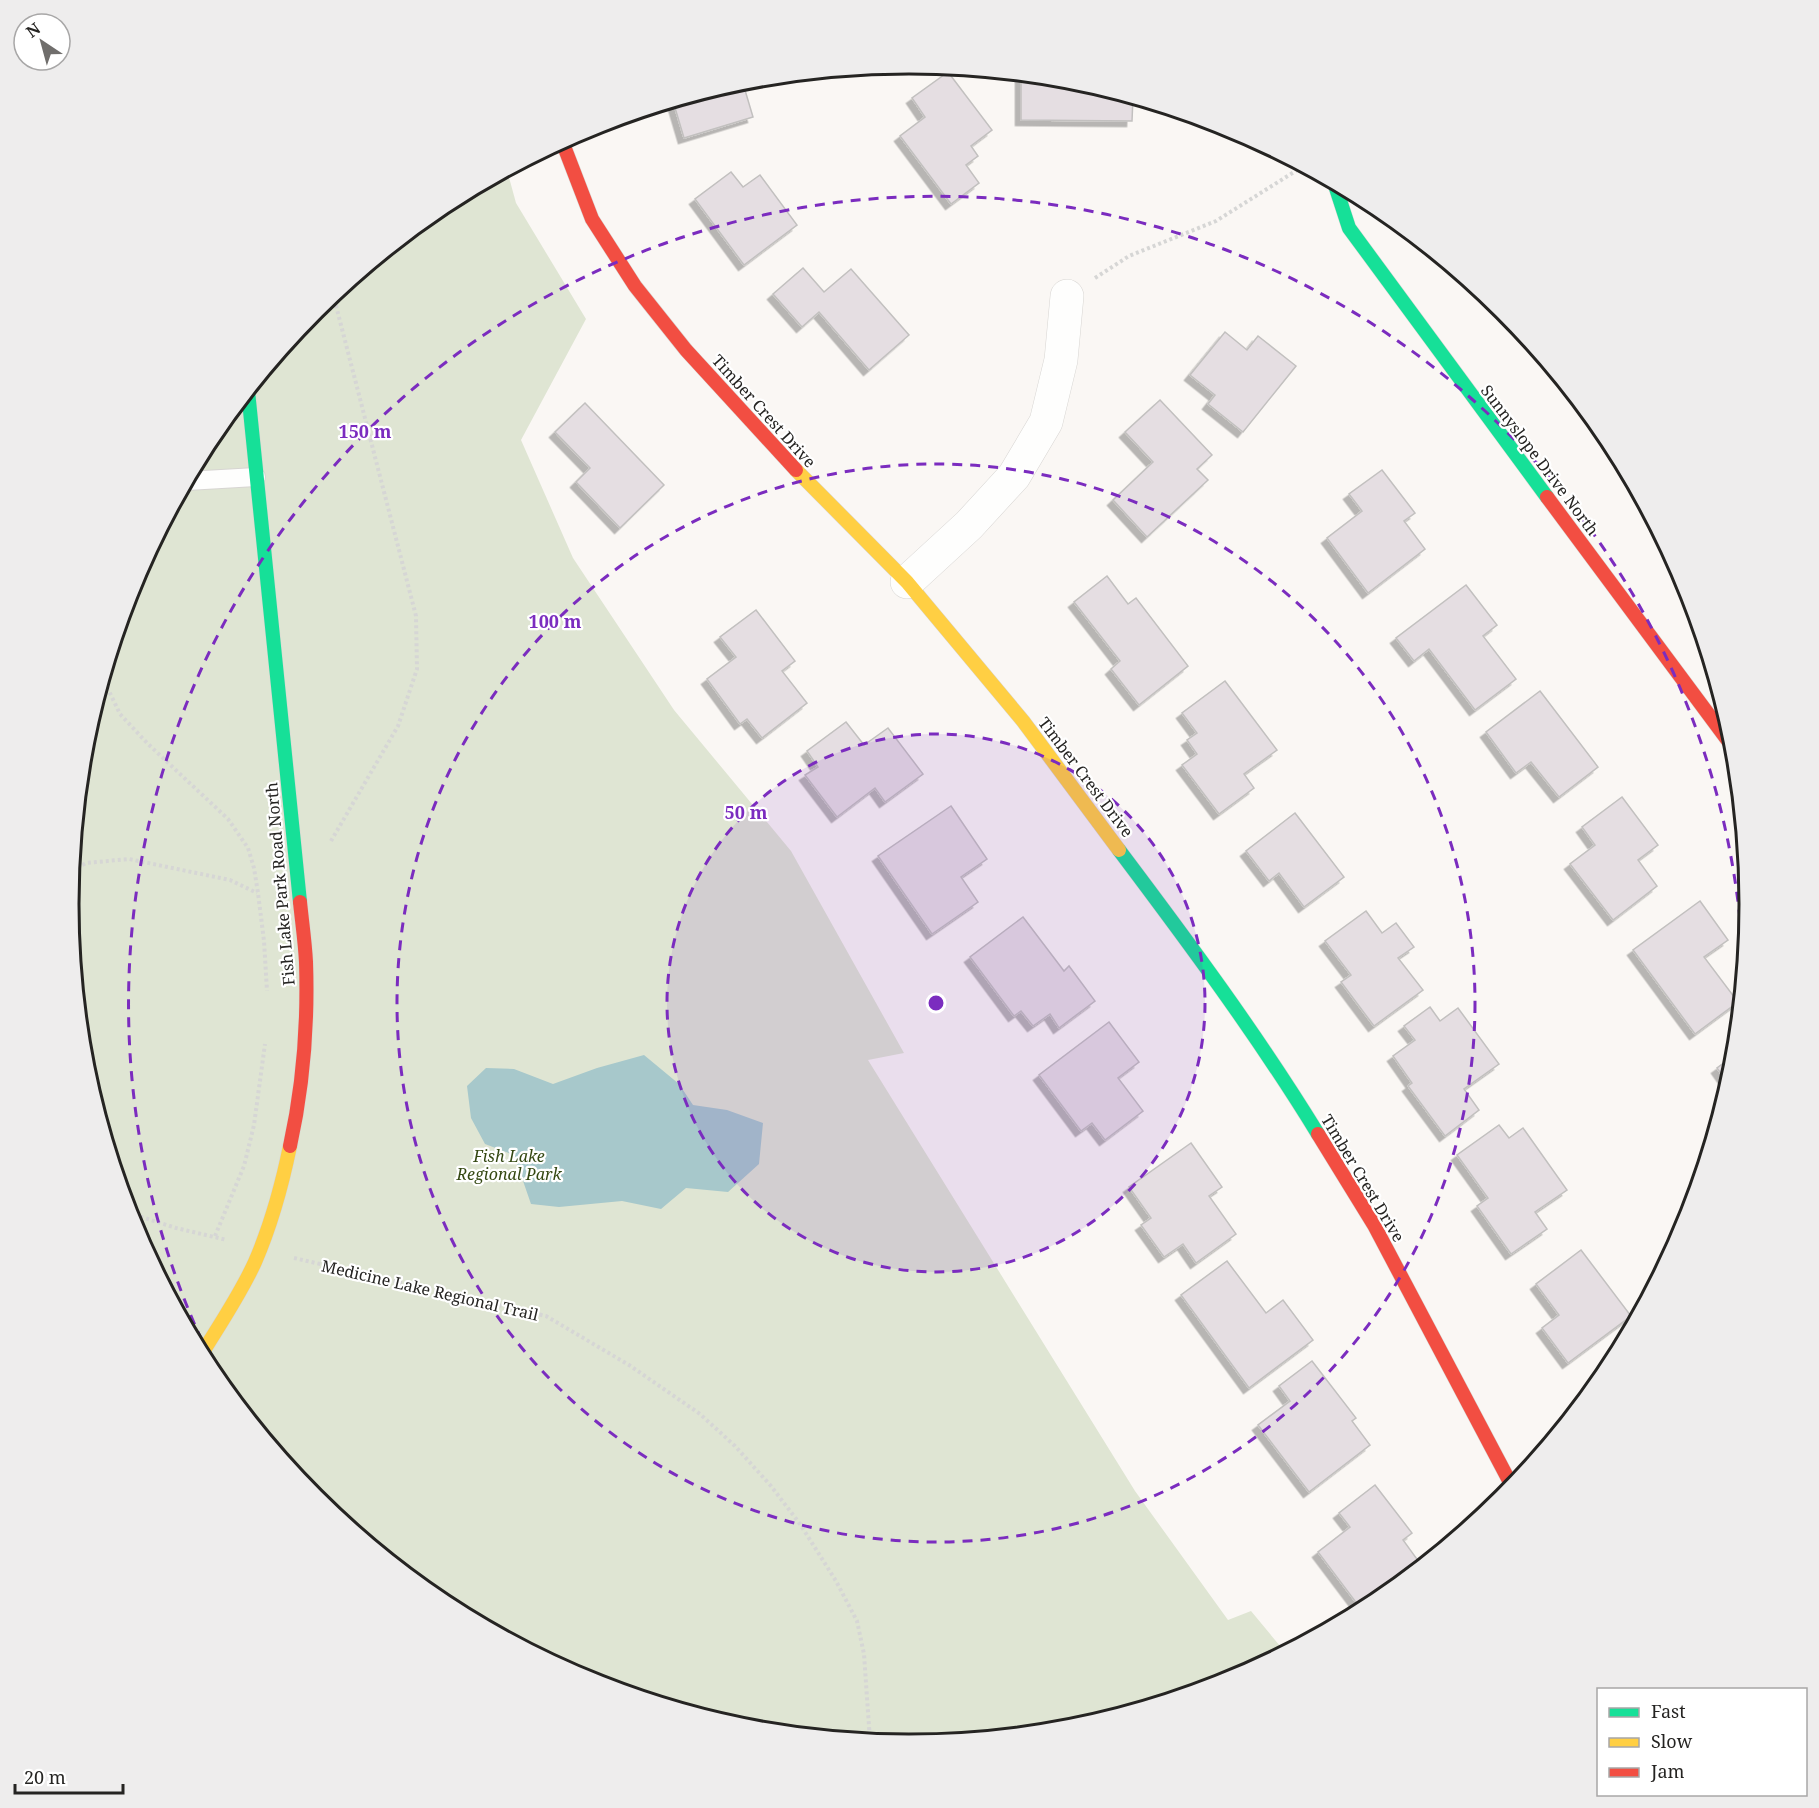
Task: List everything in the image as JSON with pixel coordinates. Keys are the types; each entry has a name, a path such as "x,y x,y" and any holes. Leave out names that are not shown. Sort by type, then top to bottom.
{"street":[{"name":"Timber Crest Drive","path":"565,149 592,219 635,286 686,350 788,462 907,582 1023,721 1198,955 1290,1089 1374,1225 1508,1479"},
{"name":"Sunnyslope Drive North","path":"1337,193 1349,228 1722,732"},
{"path":"907,582 969,525 1014,476 1046,422 1061,360 1067,296"},
{"name":"Fish Lake Park Road North","path":"207,1345 242,1286 260,1249 284,1169 297,1105 304,1045 306,961 249,401"}],"lane":[{"path":"195,481 256,477"}],"path":[{"path":"1067,296 1129,256 1216,221 1298,170"},
{"path":"331,852 331,840 398,726 417,669 416,615 336,304"},
{"path":"108,687 120,714 147,743 228,819 248,848 258,893 264,941 267,999"},
{"path":"80,866 86,863 129,859 230,880 258,893"},
{"path":"215,1236 244,1166 254,1125 266,1039"},
{"path":"140,1216 237,1243"},
{"name":"Medicine Lake Regional Trail","path":"290,1258 546,1316 629,1365 700,1414 735,1446 771,1486 800,1524 836,1581 857,1621 864,1654 869,1733"}],"green space":[{"name":"Fish Lake Regional Park","path":"509,177 516,203 586,319 521,440 573,558 674,710 791,851 904,1053 868,1060 1135,1491 1228,1620 1251,1611 1281,1647 1227,1671 1124,1706 1072,1719 1018,1727 964,1733 855,1733 747,1719 643,1690 542,1649 494,1623 448,1595 362,1528 285,1452 251,1410 190,1319 165,1271 142,1222 107,1119 86,1012 81,958 79,904 86,796 107,689 123,637 142,586 190,489 251,398 285,356 322,317 404,245 448,213"}],"water":[{"path":"644,1055 679,1084 693,1105 727,1110 763,1123 759,1164 728,1192 686,1188 661,1209 622,1201 559,1207 531,1204 514,1155 485,1144 471,1118 467,1086 486,1068 514,1069 553,1084 597,1068"}],"building":[{"path":"944,75 950,75 992,130 971,146 978,156 966,165 979,183 951,204 900,136 925,117 912,98"},
{"path":"1021,81 1072,89 1133,105 1132,121 1021,120"},
{"path":"745,90 753,117 684,138 675,108"},
{"path":"731,172 743,187 760,175 797,225 744,265 695,199"},
{"path":"803,268 824,292 851,269 909,335 869,370 819,312 802,327 773,294"},
{"path":"1225,332 1247,350 1258,336 1296,366 1243,432 1208,404 1215,395 1190,375"},
{"path":"1160,400 1212,455 1197,469 1208,480 1147,537 1113,500 1153,462 1125,432"},
{"path":"585,403 664,485 620,528 576,482 590,468 555,432"},
{"path":"1382,470 1415,513 1404,521 1425,549 1368,593 1327,538 1362,511 1349,494"},
{"path":"1107,576 1128,604 1136,598 1188,666 1139,705 1111,669 1120,661 1074,602"},
{"path":"1466,585 1497,625 1483,636 1516,679 1475,710 1429,649 1414,661 1396,638"},
{"path":"756,610 795,661 782,671 807,703 762,738 747,719 740,724 707,679 736,657 720,637"},
{"path":"1225,681 1277,750 1244,774 1254,788 1219,814 1182,765 1197,754 1187,740 1197,733 1182,713"},
{"path":"1540,691 1598,767 1559,797 1531,762 1516,773 1486,732"},
{"path":"846,722 864,745 888,728 923,774 885,802 875,788 837,817 805,775 818,767 807,751"},
{"path":"1622,797 1658,845 1638,860 1657,886 1613,920 1570,864 1595,845 1582,827"},
{"path":"951,806 987,859 961,877 978,902 932,934 878,856"},
{"path":"1295,813 1344,877 1304,907 1279,873 1269,881 1246,851"},
{"path":"1700,901 1728,940 1704,957 1734,997 1734,1005 1695,1034 1633,950"},
{"path":"1366,911 1382,933 1396,923 1414,947 1398,958 1423,990 1374,1026 1341,982 1351,975 1325,941"},
{"path":"1023,917 1064,971 1069,966 1095,1001 1059,1028 1050,1014 1033,1026 1021,1011 1014,1016 970,957"},
{"path":"1430,1007 1440,1021 1458,1008 1499,1064 1464,1089 1479,1110 1445,1136 1408,1086 1412,1083 1393,1056 1415,1040 1404,1026"},
{"path":"1109,1022 1139,1062 1118,1078 1143,1111 1105,1140 1092,1123 1081,1131 1039,1075"},
{"path":"1725,1062 1722,1075 1717,1068"},
{"path":"1499,1125 1509,1138 1523,1128 1567,1190 1535,1212 1547,1229 1511,1254 1477,1206 1488,1198 1457,1155"},
{"path":"1191,1143 1222,1187 1209,1196 1236,1234 1196,1263 1183,1244 1164,1257 1141,1225 1151,1218 1129,1187"},
{"path":"1581,1250 1631,1316 1568,1363 1542,1328 1559,1315 1536,1284"},
{"path":"1227,1261 1266,1313 1283,1300 1313,1340 1249,1388 1181,1295"},
{"path":"1312,1361 1356,1418 1352,1421 1370,1445 1309,1492 1258,1425 1290,1401 1279,1386"},
{"path":"1375,1485 1412,1533 1403,1540 1418,1561 1357,1604 1318,1552 1350,1527 1339,1513"}],"traffic: fast":[{"path":"1337,193 1349,228 1547,497"},
{"path":"249,401 300,902"},
{"path":"1119,850 1247,1026 1318,1134"}],"traffic: slow":[{"path":"796,470 907,582 1023,721 1119,850"},
{"path":"207,1346 255,1262 276,1205 290,1146"}],"traffic: jam":[{"path":"565,149 592,219 635,286 686,350 796,470"},
{"path":"1547,497 1722,732"},
{"path":"290,1146 301,1078 306,1008 306,962 300,902"},
{"path":"1318,1134 1374,1225 1508,1479"}]}
